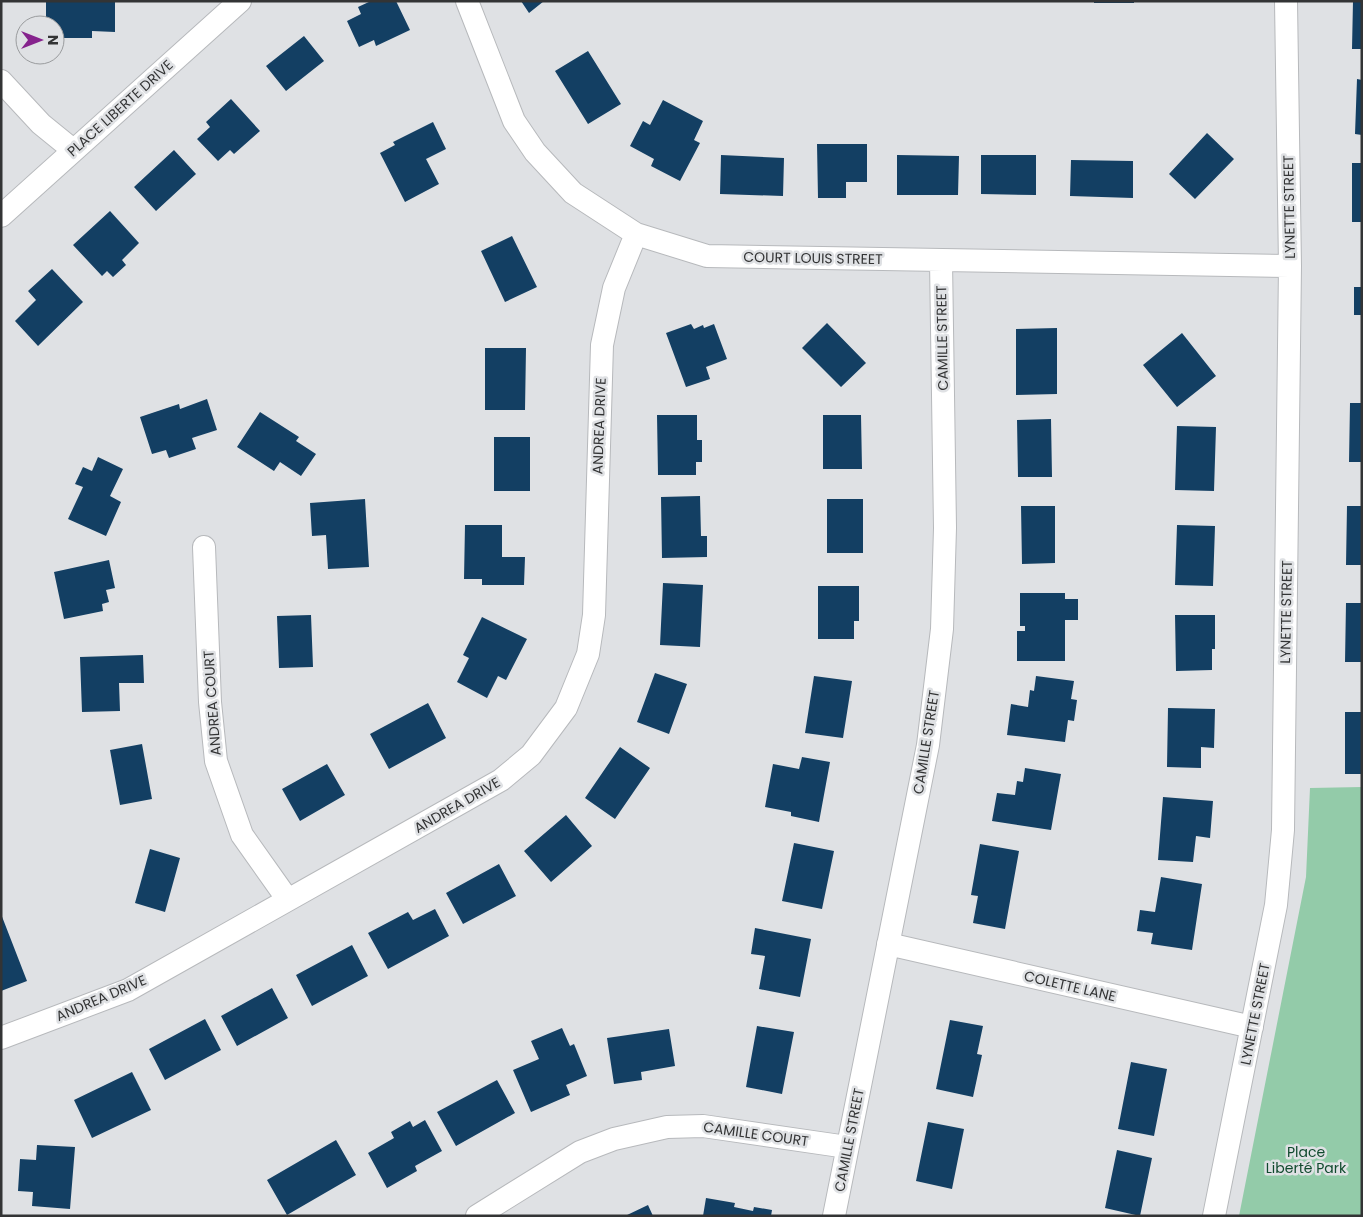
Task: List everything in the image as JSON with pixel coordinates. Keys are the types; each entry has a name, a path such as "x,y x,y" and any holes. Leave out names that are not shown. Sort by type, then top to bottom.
{"street":[{"name":"PLACE LIBERTE DRIVE","path":"1,216 240,1"},
{"name":"COURT LOUIS STREET","path":"467,1 514,121 535,152 573,193 636,234 707,256 1290,266"},
{"name":"LYNETTE STREET","path":"1214,1216 1276,905 1283,830 1290,266 1286,1"},
{"path":"1,81 41,124 73,150"},
{"name":"ANDREA DRIVE","path":"1,1038 128,990 502,780 531,755 566,708 588,654 594,615 602,345 614,288 636,234"},
{"name":"CAMILLE STREET","path":"834,1216 928,744 942,629 945,528 941,261"},
{"name":"ANDREA COURT","path":"204,547 210,702 216,761 242,835 288,900"},
{"name":"COLETTE LANE","path":"888,944 1252,1027"},
{"name":"CAMILLE COURT","path":"477,1216 580,1152 614,1139 667,1127 703,1126 848,1147"}],"green space":[{"name":"Place Liberté Park","path":"1362,787 1362,1216 1239,1216 1306,877 1310,788"}],"building":[{"path":"46,1 115,1 115,32 92,31 92,38 65,38 65,15 46,15"},
{"path":"371,1 396,1 410,30 376,46 374,40 359,47 347,21 361,14 358,7"},
{"path":"521,1 544,1 529,13"},
{"path":"1094,1 1134,1 1134,3 1094,3"},
{"path":"1353,1 1362,1 1362,49 1352,49"},
{"path":"304,36 324,61 286,91 266,66"},
{"path":"588,51 621,104 588,124 555,71"},
{"path":"1357,79 1362,80 1362,135 1355,134"},
{"path":"231,99 260,131 234,154 230,150 218,161 197,139 210,127 206,122"},
{"path":"663,100 703,121 694,140 700,143 680,181 651,166 654,159 630,146 643,121 650,125"},
{"path":"433,122 446,149 426,159 439,184 405,202 380,153 395,145 393,142"},
{"path":"1207,133 1234,159 1195,199 1169,174"},
{"path":"817,144 867,144 867,182 846,182 846,198 818,198"},
{"path":"174,150 196,174 156,211 134,187"},
{"path":"721,155 784,158 783,196 720,194"},
{"path":"897,155 959,156 958,195 897,195"},
{"path":"981,155 1036,155 1036,195 981,194"},
{"path":"1071,160 1133,161 1133,198 1070,196"},
{"path":"1352,163 1362,163 1362,222 1352,222"},
{"path":"110,211 139,243 122,260 126,265 113,277 107,271 102,276 73,245"},
{"path":"512,236 537,287 505,302 481,251"},
{"path":"52,269 83,302 38,346 15,321 36,300 28,291"},
{"path":"1354,287 1362,287 1362,315 1354,315"},
{"path":"827,323 866,363 841,387 802,348"},
{"path":"691,324 694,329 703,325 704,328 714,324 727,359 706,367 710,379 686,387 666,333"},
{"path":"1057,328 1057,394 1016,395 1016,329"},
{"path":"1182,333 1216,376 1177,407 1143,365"},
{"path":"485,348 526,348 525,410 485,410"},
{"path":"207,399 217,430 192,438 196,449 169,458 166,450 152,454 140,417 179,404 180,409"},
{"path":"1350,403 1362,403 1362,462 1349,462"},
{"path":"260,412 299,437 296,441 316,454 301,476 280,462 274,471 237,447"},
{"path":"657,415 697,415 697,440 702,440 702,462 696,462 696,475 658,475"},
{"path":"823,415 861,415 862,469 823,469"},
{"path":"1051,419 1052,477 1018,477 1017,420"},
{"path":"1177,426 1216,427 1214,491 1175,490"},
{"path":"494,437 530,437 530,491 494,491"},
{"path":"98,457 123,469 110,496 121,502 106,536 68,519 83,487 75,484 83,467 92,471"},
{"path":"700,496 701,536 707,536 707,557 662,558 661,497"},
{"path":"365,499 369,567 328,569 326,535 312,536 310,503"},
{"path":"827,499 863,499 863,553 827,553"},
{"path":"1021,506 1055,506 1055,563 1022,564"},
{"path":"1347,506 1362,506 1362,565 1346,565"},
{"path":"465,525 502,525 502,557 525,557 524,585 482,585 482,579 464,579"},
{"path":"1177,525 1215,526 1213,586 1175,585"},
{"path":"109,560 115,588 106,590 109,602 102,604 103,611 64,619 54,572"},
{"path":"663,583 703,585 700,647 660,645"},
{"path":"818,586 859,586 859,621 854,621 854,639 818,639"},
{"path":"1020,593 1065,593 1065,599 1078,599 1078,620 1065,620 1065,661 1017,661 1017,631 1025,631 1025,626 1020,626"},
{"path":"1346,603 1362,603 1362,662 1345,662"},
{"path":"311,615 313,667 279,668 277,616"},
{"path":"1175,615 1215,615 1215,649 1212,649 1212,670 1176,671"},
{"path":"482,617 527,639 506,680 498,676 487,698 457,682 469,658 463,655"},
{"path":"143,655 144,683 119,683 120,711 82,712 80,657"},
{"path":"655,673 687,684 669,734 637,722"},
{"path":"814,676 852,681 843,738 805,733"},
{"path":"1036,676 1074,681 1071,699 1077,700 1074,721 1068,720 1065,742 1007,735 1011,704 1028,707 1030,690 1034,691"},
{"path":"428,703 446,738 389,769 370,734"},
{"path":"1168,708 1215,709 1214,748 1201,747 1201,768 1167,767"},
{"path":"1345,712 1362,712 1362,774 1345,774"},
{"path":"142,744 152,799 120,805 110,750"},
{"path":"620,747 650,768 615,819 585,798"},
{"path":"802,757 830,762 819,822 791,816 791,812 765,807 773,764 799,769"},
{"path":"327,764 345,795 300,821 282,789"},
{"path":"1025,768 1061,774 1051,830 992,821 997,793 1015,795 1017,781 1023,782"},
{"path":"1163,797 1213,801 1210,838 1196,836 1193,862 1158,860"},
{"path":"566,815 592,846 551,882 524,851"},
{"path":"794,843 834,851 822,909 782,901"},
{"path":"980,844 1019,851 1005,929 973,923 978,896 971,895"},
{"path":"150,849 180,858 165,912 135,903"},
{"path":"499,864 516,896 463,924 446,893"},
{"path":"1161,877 1202,884 1192,950 1151,944 1153,933 1137,931 1140,910 1155,912"},
{"path":"435,909 449,936 388,969 368,933 408,912 413,920"},
{"path":"1,914 27,981 1,991"},
{"path":"755,928 811,939 800,997 759,989 765,956 751,954"},
{"path":"352,945 368,976 312,1006 296,975"},
{"path":"272,988 288,1018 237,1046 221,1016"},
{"path":"205,1019 221,1050 165,1080 149,1049"},
{"path":"950,1020 983,1026 977,1054 982,1055 973,1097 936,1089"},
{"path":"757,1026 794,1032 782,1094 746,1087"},
{"path":"562,1028 570,1046 574,1044 587,1076 566,1085 570,1095 531,1112 513,1070 539,1059 531,1041"},
{"path":"669,1029 675,1066 641,1072 642,1080 614,1084 607,1038"},
{"path":"1131,1062 1167,1069 1154,1136 1118,1129"},
{"path":"132,1072 151,1110 92,1138 74,1100"},
{"path":"497,1080 515,1113 456,1146 437,1112"},
{"path":"425,1120 442,1151 415,1166 417,1171 387,1188 368,1153 394,1138 391,1132 410,1121 413,1127"},
{"path":"928,1122 964,1129 952,1189 916,1181"},
{"path":"336,1140 356,1175 287,1215 267,1180"},
{"path":"37,1145 75,1147 70,1209 32,1206 33,1192 18,1191 20,1159 36,1160"},
{"path":"1117,1150 1152,1158 1140,1216 1105,1208"},
{"path":"706,1198 735,1203 734,1207 753,1211 754,1207 772,1210 771,1216 703,1216"},
{"path":"648,1205 653,1216 625,1216"}]}
